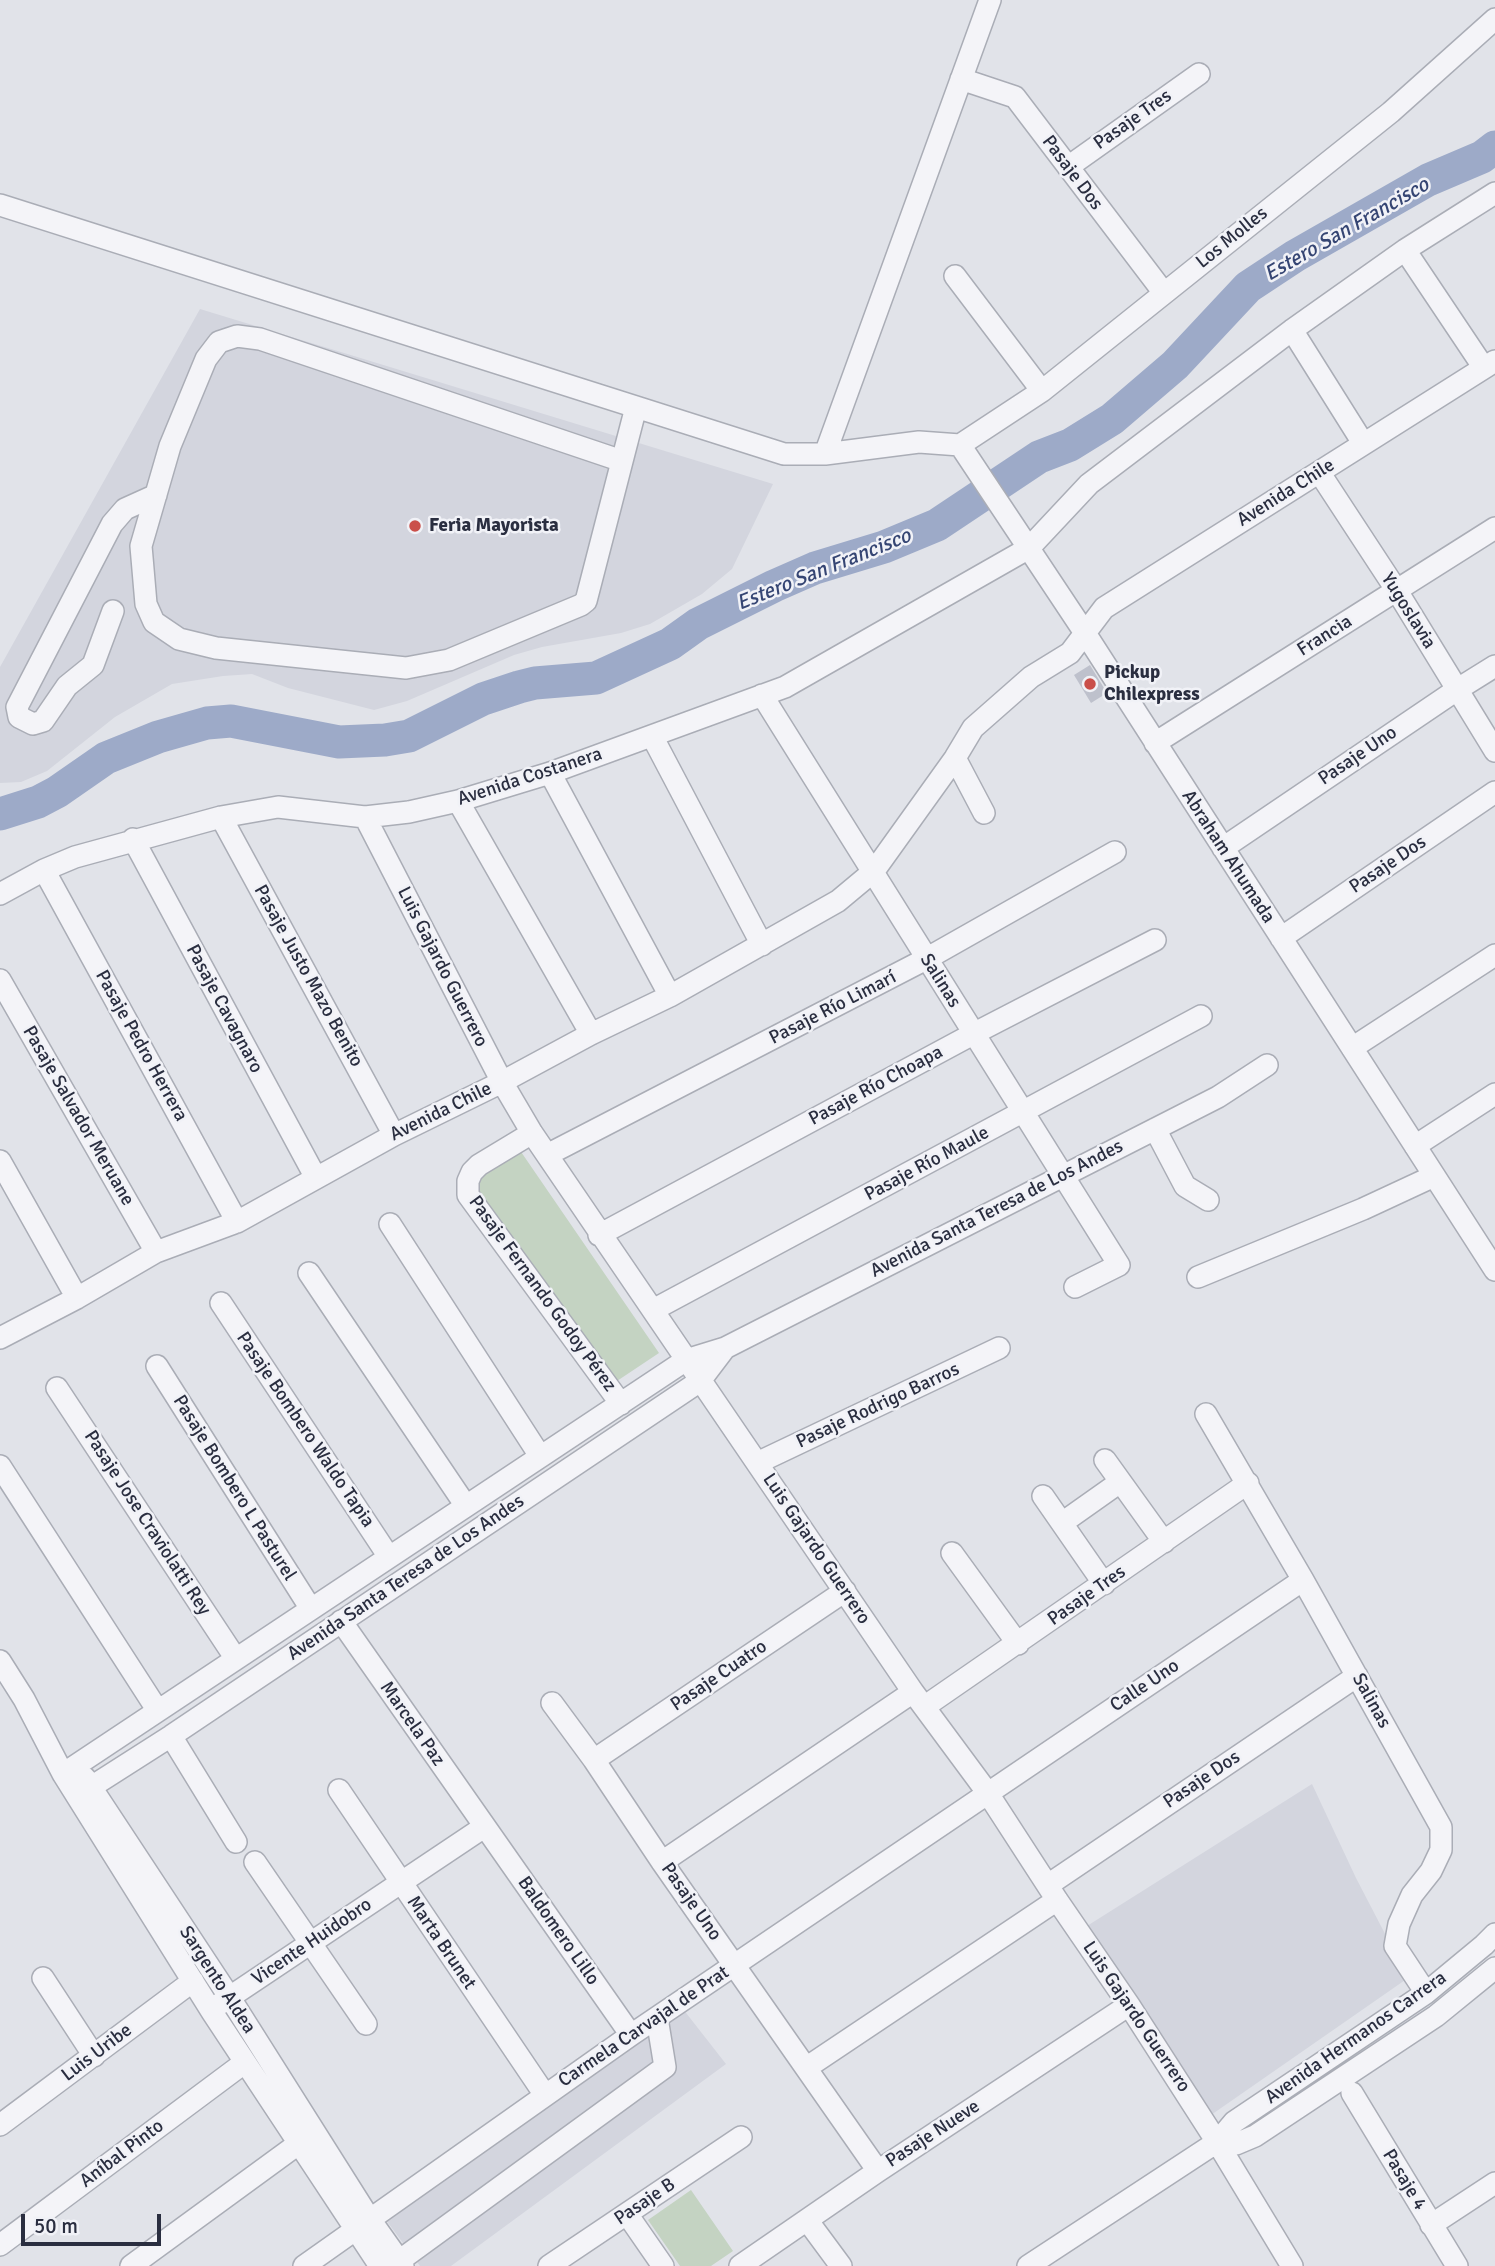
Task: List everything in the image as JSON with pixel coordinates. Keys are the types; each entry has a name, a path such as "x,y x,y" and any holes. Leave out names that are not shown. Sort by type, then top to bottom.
{"street":[{"path":"825,454 990,0"},
{"name":"Los Molles","path":"960,445 1042,391 1391,112 1495,19"},
{"name":"Pasaje Tres","path":"1068,167 1199,74"},
{"name":"Pasaje Dos","path":"961,79 1015,97 1164,293"},
{"name":"Avenida Costanera","path":"0,894 75,857 221,817 278,807 365,817 409,812 458,801 550,773 785,687 1029,548 1089,484 1292,330 1405,250 1495,193"},
{"path":"0,205 784,454 825,454 919,442 960,445"},
{"path":"1405,250 1490,365"},
{"path":"955,276 1042,391"},
{"path":"1292,330 1363,443"},
{"path":"622,461 260,339 237,335 219,342 206,359 170,446 141,546 146,604 155,622 179,639 216,648 406,668 449,660 586,601 636,407"},
{"name":"Avenida Chile","path":"0,1338 77,1298 156,1252 237,1222 394,1135 670,996 838,901 874,871 955,758 973,728 1031,677 1070,653 1104,608 1490,365"},
{"name":"Abraham Ahumada","path":"960,445 1495,1270"},
{"name":"Yugoslavia","path":"1319,472 1397,591 1495,751"},
{"path":"113,611 93,666 67,686 43,721 33,724 19,717 17,707 113,524 125,509 156,495"},
{"name":"Francia","path":"1155,743 1495,528"},
{"name":"Pasaje Uno","path":"1223,848 1458,689 1495,667"},
{"name":"Salinas","path":"762,695 1119,1265 1075,1287"},
{"path":"652,736 762,945"},
{"path":"955,758 984,813"},
{"path":"550,773 670,996"},
{"name":"Pasaje Dos","path":"1281,938 1495,792"},
{"path":"458,801 590,1034"},
{"name":"Pasaje Justo Mazo Benito","path":"221,817 394,1135"},
{"name":"Luis Gajardo Guerrero","path":"365,817 502,1082 532,1133 599,1235 919,1700 987,1792 1129,2004 1293,2266"},
{"name":"Pasaje Cavagnaro","path":"133,839 316,1178"},
{"name":"Pasaje Río Limarí","path":"547,1155 926,960 1115,852"},
{"name":"Pasaje Pedro Herrera","path":"44,870 237,1222"},
{"name":"Pasaje Río Choapa","path":"599,1235 1154,940"},
{"path":"1352,1048 1495,955"},
{"name":"Pasaje Salvador Meruane","path":"0,981 156,1252"},
{"name":"Pasaje Río Maule","path":"653,1310 1201,1016"},
{"name":"Avenida Santa Teresa de Los Andes","path":"70,1770 686,1360 725,1348 1218,1097 1267,1065"},
{"path":"1415,1146 1495,1094"},
{"path":"1155,1129 1185,1186 1208,1200"},
{"name":"Pasaje Fernando Godoy Pérez","path":"532,1133 472,1172 468,1181 468,1195 621,1404"},
{"path":"0,1161 77,1298"},
{"path":"1198,1277 1434,1176"},
{"path":"390,1224 540,1456"},
{"path":"309,1273 466,1506"},
{"name":"Pasaje Bombero Waldo Tapia","path":"221,1303 389,1557"},
{"name":"Avenida Santa Teresa de Los Andes","path":"84,1792 700,1381 725,1348"},
{"name":"Pasaje Rodrigo Barros","path":"757,1463 999,1348"},
{"name":"Pasaje Bombero L Pasturel","path":"157,1366 310,1609"},
{"name":"Pasaje Jose Craviolatti Rey","path":"57,1388 236,1659"},
{"name":"Salinas","path":"1206,1414 1248,1483 1441,1827 1441,1850 1431,1871 1412,1895 1399,1923 1395,1946 1426,1993"},
{"path":"1105,1460 1164,1542"},
{"path":"0,1466 158,1711"},
{"path":"1062,1523 1120,1482"},
{"name":"Pasaje Tres","path":"662,1862 919,1700 1018,1644 1248,1483"},
{"path":"1043,1496 1104,1584"},
{"path":"952,1553 1018,1644"},
{"name":"Calle Uno","path":"987,1792 1303,1580"},
{"name":"Pasaje Cuatro","path":"594,1760 845,1591"},
{"name":"Marcela Paz","path":"341,1621 484,1827"},
{"name":"Sargento Aldea","path":"0,1661 6,1686 24,1699 84,1792 193,1981 244,2063 298,2144 394,2264"},
{"name":"Pasaje Dos","path":"806,2068 1357,1676"},
{"name":"Pasaje Uno","path":"552,1703 878,2171"},
{"path":"171,1736 236,1842"},
{"name":"Marta Brunet","path":"339,1790 545,2095"},
{"name":"Sargento Aldea","path":"84,1792 230,1998 362,2224"},
{"name":"Carmela Carvajal de Prat","path":"304,2266 631,2035 987,1792"},
{"name":"Vicente Huidobro","path":"211,2010 484,1827"},
{"name":"Baldomero Lillo","path":"484,1827 631,2035"},
{"path":"255,1862 366,2024"},
{"name":"Avenida Hermanos Carrera","path":"1028,2266 1217,2142 1234,2122 1426,1993 1495,1934"},
{"name":"Avenida Hermanos Carrera","path":"1217,2142 1236,2144 1255,2136 1436,2017 1495,1968"},
{"path":"43,1978 94,2056"},
{"name":"Luis Uribe","path":"0,2125 193,1981"},
{"name":"Pasaje Nueve","path":"740,2266 1129,2004"},
{"path":"394,2264 665,2067 657,2018"},
{"name":"Aníbal Pinto","path":"0,2245 244,2063"},
{"name":"Pasaje 4","path":"1352,2093 1457,2266"},
{"name":"Pasaje B","path":"549,2266 741,2137"},
{"path":"131,2266 298,2144"},
{"path":"1431,2225 1495,2183"},
{"path":"626,2214 663,2266"},
{"path":"807,2220 841,2266"}],"shaded area":[{"name":"Feria Mayorista","path":"200,309 773,484 732,569 702,594 650,624 621,633 542,647 514,655 407,701 374,710 288,688 252,674 172,684 115,717 47,771 21,782 0,783 0,667"},
{"path":"1312,1784 1356,1878 1408,1978 1211,2115 1087,1926"},
{"path":"683,2009 726,2064 451,2266 420,2266 386,2220"}],"green space":[{"path":"517,1146 659,1353 614,1383 471,1189 477,1173"},
{"path":"691,2190 733,2251 711,2266 680,2266 648,2220"}],"building":[{"name":"Pickup Chilexpress","path":"1090,665 1107,693 1091,703 1074,675"}],"waterway":[{"name":"Estero San Francisco","path":"0,814 38,802 57,792 106,758 158,737 207,723 231,721 339,742 385,740 409,736 483,699 519,687 535,683 596,678 670,644 698,624 774,586 815,568 884,547 937,525 1039,457 1070,445 1112,419 1175,365 1248,287 1295,256 1428,180 1482,157 1495,147"}],"place":[{"name":"Feria Mayorista","path":"415,526"},
{"name":"Pickup Chilexpress","path":"1090,684"}]}
